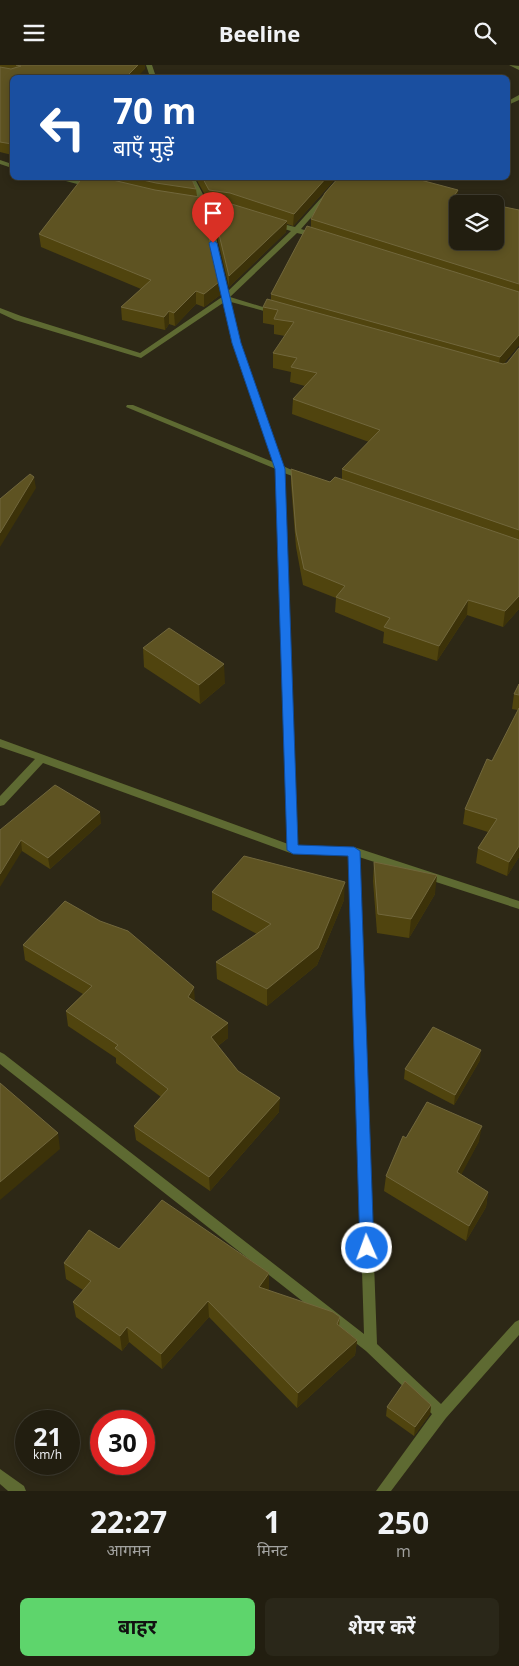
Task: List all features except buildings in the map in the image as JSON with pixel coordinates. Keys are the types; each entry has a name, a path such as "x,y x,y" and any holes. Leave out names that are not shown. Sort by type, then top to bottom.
{"street":[{"path":"512,65 519,67"},
{"path":"66,180 99,188"},
{"path":"192,180 208,207 225,298 236,343 280,469 293,850"},
{"path":"0,310 18,318 141,356 225,298 296,230 341,180"},
{"path":"195,205 208,207"},
{"path":"268,221 324,239"},
{"path":"225,298 282,314"},
{"path":"130,407 280,469 317,481"},
{"path":"0,743 293,850 354,851 519,905"},
{"path":"0,802 42,758"},
{"path":"354,851 371,1347"},
{"path":"0,1057 371,1347 441,1413"},
{"path":"383,1491 441,1413 519,1326"},
{"path":"0,1476 20,1491"}],"route":[{"path":"213,243 236,343 280,469 293,850 354,851 367,1248"}]}
